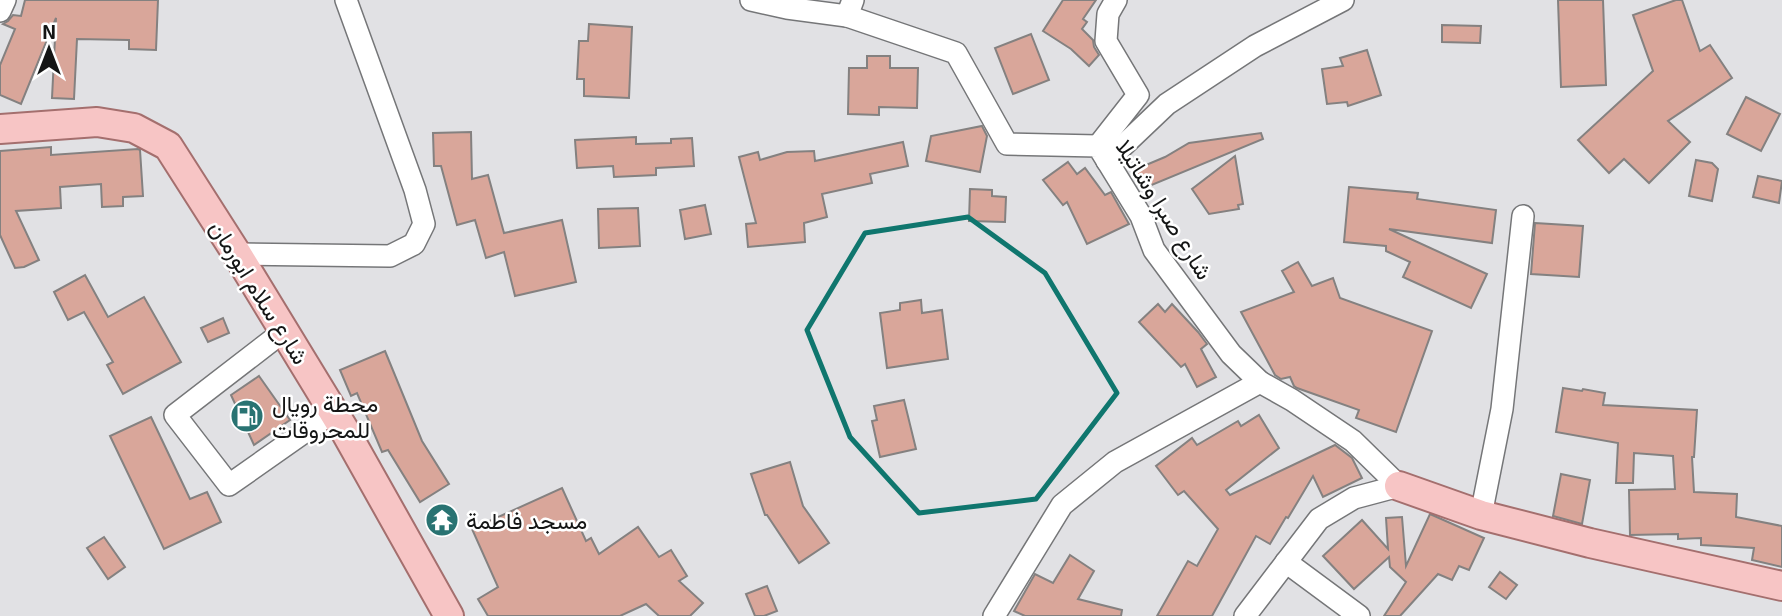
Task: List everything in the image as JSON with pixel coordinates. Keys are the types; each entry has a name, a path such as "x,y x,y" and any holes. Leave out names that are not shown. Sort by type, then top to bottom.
{"main road":[{"name":"شارع سلام ابورمان","path":"5,123 97,122 134,128 168,146 333,412 438,604 449,616"},
{"path":"1399,486 1482,515 1782,586"}],"street":[{"path":"0,11 5,0"},
{"path":"237,254 390,256 414,244 424,224 415,190 346,0"},
{"path":"751,0 786,8 850,8"},
{"path":"1103,154 1138,95 1106,41 1108,14 1116,0"},
{"path":"1103,154 1167,104 1255,46 1343,0"},
{"name":"شارع صبرا وشاتيلا","path":"850,8 956,52 1007,144 1103,154 1141,216 1154,250 1231,354 1260,382 1353,441 1399,486"},
{"path":"1482,515 1503,409 1522,216"},
{"path":"284,331 175,415 229,485 333,412"},
{"path":"994,616 1062,505 1115,462 1260,382"},
{"path":"1245,616 1319,519 1354,498 1399,486"},
{"path":"1286,562 1359,616"}],"highlighted area":[{"path":"968,217 1045,273 1117,393 1036,499 919,513 850,437 807,330 865,233"}],"building":[{"path":"25,0 158,0 156,50 129,49 129,40 77,39 74,99 52,98 56,18 21,104 0,95 0,65 15,29 3,24 13,15 21,16"},
{"path":"1063,0 1096,0 1083,19 1087,22 1082,29 1093,40 1099,55 1089,66 1071,49 1043,31"},
{"path":"1558,0 1603,0 1606,85 1561,87"},
{"path":"1682,0 1700,51 1710,45 1732,78 1668,121 1690,142 1649,183 1624,159 1609,173 1578,140 1653,71 1633,15"},
{"path":"589,24 632,27 629,98 584,96 584,79 577,79 579,41 588,41"},
{"path":"1442,25 1481,26 1480,43 1442,42"},
{"path":"1031,34 1049,80 1013,94 995,48"},
{"path":"1367,50 1381,95 1348,106 1347,102 1327,104 1322,69 1343,66 1340,58"},
{"path":"867,56 890,56 890,68 918,68 917,108 879,107 879,115 848,114 849,68 867,68"},
{"path":"1746,97 1780,114 1761,151 1727,134"},
{"path":"982,126 987,136 980,172 926,161 931,136"},
{"path":"471,132 472,179 488,175 504,233 562,220 576,282 515,296 504,252 486,258 475,220 457,225 441,166 434,166 433,133"},
{"path":"1261,133 1263,139 1142,189 1134,170 1189,143"},
{"path":"636,137 636,144 671,143 671,139 692,138 694,166 656,168 656,175 614,177 613,166 577,168 575,140"},
{"path":"903,142 908,166 870,174 872,183 822,194 827,217 804,223 805,242 748,247 746,224 756,223 739,157 758,152 760,160 787,152 814,151 815,161"},
{"path":"51,147 51,155 140,150 143,196 123,197 123,206 102,207 101,184 60,187 61,208 16,211 39,260 15,268 0,235 0,151"},
{"path":"1235,156 1243,204 1238,205 1239,209 1209,214 1192,189"},
{"path":"1696,160 1712,163 1718,169 1712,201 1689,196"},
{"path":"1068,162 1077,174 1085,168 1105,195 1111,192 1129,224 1087,244 1067,202 1063,205 1043,180"},
{"path":"1758,176 1782,181 1779,203 1753,197"},
{"path":"1349,187 1418,193 1417,199 1496,210 1492,243 1389,229 1487,274 1471,308 1403,277 1410,262 1386,251 1386,246 1344,242"},
{"path":"970,189 992,190 992,196 1006,197 1005,222 969,221"},
{"path":"705,205 711,234 685,239 680,210"},
{"path":"638,208 640,246 599,248 598,209"},
{"path":"1535,223 1583,226 1579,277 1531,274"},
{"path":"1298,262 1312,286 1333,278 1340,298 1432,331 1396,432 1356,418 1359,410 1297,388 1290,377 1281,379 1275,375 1241,312 1294,292 1282,271"},
{"path":"85,275 108,317 144,297 181,362 123,394 107,365 113,362 84,312 68,320 54,292"},
{"path":"921,300 922,313 942,310 948,359 887,368 880,313 900,310 900,303"},
{"path":"1158,304 1165,312 1172,304 1198,332 1207,344 1201,349 1216,377 1197,387 1185,364 1181,367 1139,322"},
{"path":"223,318 229,333 208,342 201,328"},
{"path":"385,351 422,441 449,484 420,502 388,450 382,452 357,393 351,396 340,370"},
{"path":"259,376 290,420 254,445 231,395"},
{"path":"1563,388 1605,393 1603,405 1697,410 1692,457 1694,492 1737,494 1736,517 1782,526 1782,567 1752,560 1754,548 1701,545 1701,538 1678,539 1678,534 1630,535 1629,490 1675,489 1673,456 1634,453 1633,483 1616,483 1618,443 1556,432"},
{"path":"904,400 916,449 880,457 872,421 877,420 874,406"},
{"path":"1259,415 1279,448 1226,490 1230,495 1335,445 1352,458 1362,478 1323,497 1313,476 1270,544 1256,536 1212,616 1157,616 1188,561 1197,566 1218,529 1184,491 1178,495 1156,466 1192,438 1197,445 1238,421 1241,426"},
{"path":"151,417 190,499 207,492 221,522 164,549 110,436"},
{"path":"790,462 803,506 829,543 799,563 765,515 751,474"},
{"path":"1561,474 1590,480 1582,524 1553,516"},
{"path":"562,488 586,541 591,538 599,554 638,527 659,557 671,550 687,576 679,581 703,603 690,616 659,616 646,604 620,616 488,616 478,599 498,587 472,529"},
{"path":"1430,514 1484,538 1469,570 1459,566 1452,580 1438,574 1400,616 1384,616 1406,582 1390,567 1389,557 1354,589 1323,556 1362,520 1388,549 1386,518 1402,517 1406,566"},
{"path":"104,537 125,567 108,579 87,548"},
{"path":"1070,555 1094,571 1078,599 1122,610 1121,616 1025,616 1014,611 1035,574 1053,583"},
{"path":"1500,572 1517,585 1506,599 1489,587"},
{"path":"767,586 777,611 755,616 746,594"}],"place":[{"name":"محطة رويال للمحروقات","path":"247,416"},
{"name":"مسجد فاطمة","path":"442,520"}]}
